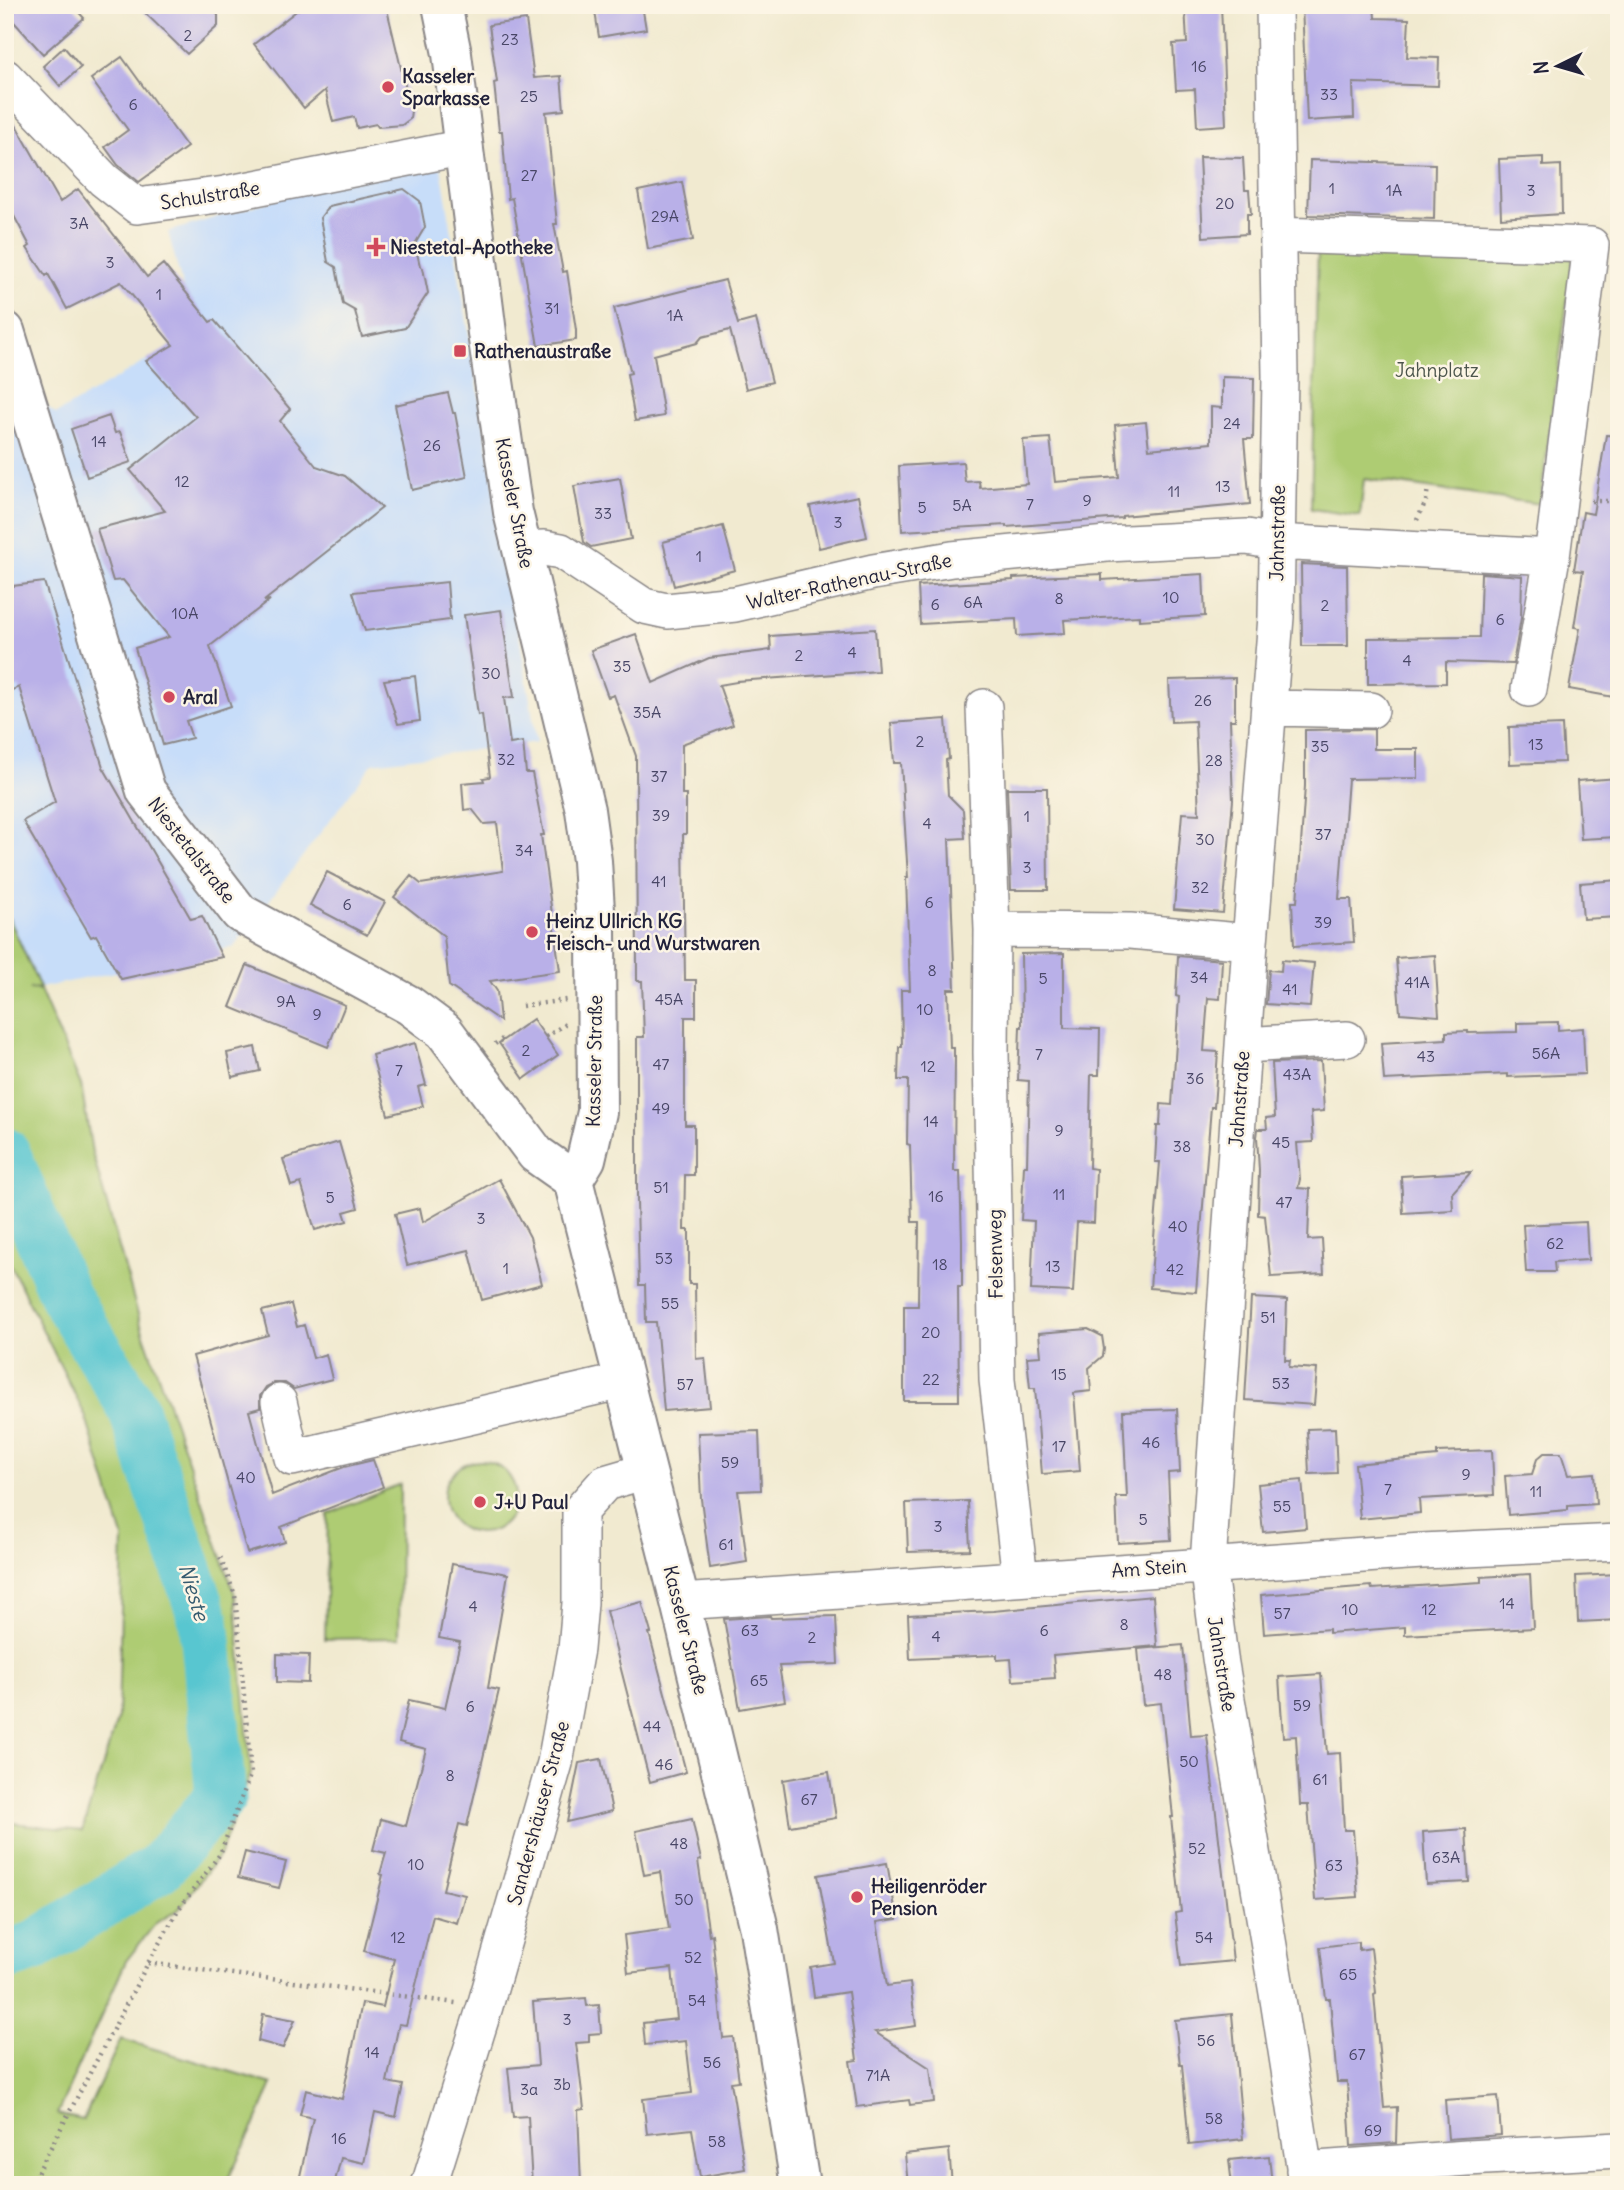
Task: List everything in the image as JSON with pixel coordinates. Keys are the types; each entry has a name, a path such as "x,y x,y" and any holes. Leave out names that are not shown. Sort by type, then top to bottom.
{"main road":[{"name":"Kasseler Straße","path":"442,5 452,54 487,333 513,512 585,810 592,861 596,927 597,1112 586,1159 573,1180 680,1602 759,1929 800,2185"},
{"name":"Niestetalstraße","path":"5,331 146,791 240,913 409,1005 444,1031 536,1154 573,1180"}],"street":[{"name":"Jahnstraße","path":"1274,5 1280,376 1276,617 1250,942 1208,1564 1220,1658 1277,1993 1305,2177"},
{"name":"Schulstraße","path":"5,77 104,180 137,206 225,194 465,147"},
{"path":"1278,234 1591,245 1552,557 1529,689"},
{"name":"Walter-Rathenau-Straße","path":"522,549 544,548 561,551 643,606 667,611 735,604 873,572 952,559 1132,543 1247,537 1276,542"},
{"path":"1276,542 1552,557"},
{"name":"Felsenweg","path":"984,706 992,930 991,1053 997,1380 1020,1577"},
{"path":"1269,708 1371,710"},
{"path":"992,930 1130,931 1250,942"},
{"path":"1243,1045 1346,1039"},
{"path":"279,1402 292,1458 623,1381"},
{"name":"Sandershäuser Straße","path":"429,2185 485,2006 555,1763 576,1649 580,1602 580,1511 605,1483 646,1471"},
{"name":"Am Stein","path":"680,1602 1208,1564 1619,1542"},
{"path":"1305,2177 1467,2158 1619,2150"}],"path":[{"path":"1413,527 1426,501 1428,488"},
{"path":"522,1006 562,1001"},
{"path":"545,1037 556,1030"},
{"path":"496,1043 505,1037"},
{"path":"31,2185 178,1910 220,1854 251,1773 235,1595 219,1554"},
{"path":"148,1963 485,2006"}],"shaded area":[{"path":"440,161 537,742 373,763 234,947 40,988 5,909 5,374 56,414 195,332 168,232 303,191"}],"green space":[{"name":"Jahnplatz","path":"1318,247 1573,258 1540,504 1364,479 1360,516 1311,509"},
{"path":"5,909 40,988 29,989 40,990 81,1085 92,1152 143,1332 235,1595 251,1773 220,1854 178,1910 156,1923 126,1961 57,2114 83,2120 121,2039 272,2084 225,2185 5,2185 5,1822 82,1831 118,1717 123,1537 85,1415 5,1254"},
{"name":"J+U Paul","path":"487,1461 506,1471 514,1483 514,1511 506,1523 494,1531 473,1533 454,1523 446,1511 444,1490 454,1471 466,1463"},
{"path":"400,1484 399,1638 325,1639 328,1514"}],"building":[{"path":"5,5 72,5 84,18 43,54 5,12"},
{"path":"137,5 208,5 218,15 218,26 187,54"},
{"path":"304,5 386,5 411,110 410,119 402,125 378,127 376,124 357,128 354,117 333,122 325,90 304,108 254,44"},
{"path":"594,5 642,5 646,29 599,37"},
{"path":"1185,5 1221,5 1226,125 1197,127 1195,89 1176,90 1173,44 1187,43"},
{"path":"1302,5 1374,5 1375,18 1409,19 1407,57 1439,58 1438,86 1353,83 1354,118 1307,121"},
{"path":"526,20 534,78 561,76 564,110 546,112 557,224 554,224 563,272 567,271 576,330 576,340 538,346 512,198 508,199 489,25"},
{"path":"64,47 81,67 60,86 43,66"},
{"path":"122,57 187,147 139,182 118,165 105,147 128,130 91,79"},
{"path":"5,106 60,202 78,189 147,277 163,264 210,322 214,320 290,409 280,421 316,466 345,476 382,508 210,646 231,706 186,721 192,738 163,745 135,648 169,637 123,580 113,581 97,529 165,511 130,470 196,417 146,361 173,345 121,282 67,309 48,274 46,276 27,248 30,246 5,199"},
{"path":"1199,157 1243,158 1245,190 1249,190 1251,214 1247,214 1247,234 1203,237"},
{"path":"1543,157 1543,166 1561,165 1562,214 1501,218 1499,159"},
{"path":"1310,160 1435,164 1434,219 1308,215"},
{"path":"682,182 693,240 648,249 638,191"},
{"path":"404,189 420,201 425,227 415,244 428,293 405,328 362,337 355,311 343,304 336,267 328,262 320,218 329,206"},
{"path":"725,280 738,324 756,319 772,382 746,389 730,330 702,337 697,343 654,355 664,416 635,421 627,374 631,373 614,308"},
{"path":"1222,377 1254,378 1253,439 1244,439 1250,504 1006,527 902,531 899,466 963,462 965,482 979,481 980,488 1027,484 1023,440 1050,438 1055,482 1119,477 1115,425 1146,422 1149,449 1211,443 1211,407 1222,408"},
{"path":"448,393 455,413 467,477 412,490 395,405"},
{"path":"109,416 115,433 120,432 131,462 87,477 71,429"},
{"path":"1606,435 1619,436 1619,698 1569,689 1580,628 1574,627 1583,571 1574,570 1583,512 1593,514"},
{"path":"620,478 631,539 591,547 584,542 574,486"},
{"path":"858,496 867,537 819,548 810,506"},
{"path":"723,526 735,570 674,586 663,542"},
{"path":"1301,564 1347,566 1348,646 1302,646"},
{"path":"1481,573 1522,576 1521,618 1513,664 1446,662 1446,683 1368,684 1368,638 1479,637"},
{"path":"1102,574 1102,580 1203,574 1205,616 1139,620 1139,616 1064,620 1065,633 1017,636 1016,619 920,624 918,586"},
{"path":"44,582 103,767 191,919 202,916 222,957 121,979 96,935 91,937 23,821 55,802 19,687 5,693 5,587"},
{"path":"447,582 450,620 365,631 353,592"},
{"path":"501,610 514,697 504,698 510,744 523,742 526,773 532,773 544,835 541,835 560,971 490,981 497,991 500,1021 449,986 444,936 394,897 411,876 421,884 503,871 497,823 484,824 472,809 464,810 462,783 484,781 483,778 490,777 464,615"},
{"path":"875,629 878,671 737,681 719,685 733,725 682,744 682,795 686,795 686,834 683,834 685,980 696,980 696,1017 685,1017 685,1125 694,1125 694,1175 685,1175 684,1230 689,1230 689,1284 695,1284 696,1359 705,1358 710,1407 664,1411 656,1322 646,1322 645,1285 639,1285 637,1037 644,1037 642,981 637,981 636,756 614,695 608,697 591,650 636,634 653,683 709,658 771,650 770,636"},
{"path":"415,676 420,721 398,724 384,680"},
{"path":"1235,678 1235,720 1230,720 1233,800 1223,913 1174,909 1182,813 1199,814 1195,721 1171,722 1169,680"},
{"path":"946,719 948,795 963,810 965,838 949,839 955,989 948,989 950,1048 954,1048 955,1056 954,1171 960,1171 962,1241 962,1287 958,1287 959,1401 904,1401 904,1306 918,1306 919,1222 912,1222 910,1145 907,1144 908,1080 898,1080 899,1047 902,1047 901,990 910,990 908,878 901,763 894,763 891,723"},
{"path":"1562,725 1564,762 1510,764 1509,727"},
{"path":"1374,729 1374,749 1418,749 1418,778 1348,779 1339,899 1351,899 1354,942 1294,946 1292,902 1297,902 1305,786 1305,730"},
{"path":"1619,778 1619,804 1615,804 1617,837 1581,839 1577,781"},
{"path":"1007,788 1047,788 1048,890 1011,890"},
{"path":"327,872 385,902 367,935 310,905"},
{"path":"1619,880 1619,917 1583,919 1580,883"},
{"path":"1064,953 1064,1028 1100,1029 1099,1075 1091,1075 1089,1168 1096,1169 1094,1223 1077,1222 1073,1292 1031,1290 1034,1221 1021,1220 1024,1166 1027,1166 1029,1081 1018,1080 1022,1027 1021,954"},
{"path":"1435,955 1439,1016 1400,1013 1396,958"},
{"path":"1178,956 1222,960 1220,999 1208,998 1204,1051 1218,1052 1196,1292 1150,1288 1160,1162 1155,1162 1157,1126 1160,1126 1161,1104 1172,1105 1179,997 1176,996"},
{"path":"1282,960 1314,963 1310,1007 1266,1004 1269,970 1281,971"},
{"path":"247,965 345,1005 328,1047 230,1007"},
{"path":"533,1019 558,1055 524,1079 499,1043"},
{"path":"1558,1022 1558,1030 1583,1028 1585,1074 1508,1077 1508,1074 1384,1080 1381,1043 1446,1039 1446,1032 1517,1032 1517,1023"},
{"path":"415,1043 426,1085 418,1087 423,1106 388,1115 372,1055"},
{"path":"255,1047 260,1071 232,1077 227,1053"},
{"path":"1321,1061 1324,1111 1311,1112 1313,1142 1297,1143 1300,1179 1298,1188 1310,1189 1308,1240 1322,1239 1324,1274 1271,1277 1265,1216 1258,1215 1257,1137 1258,1129 1267,1129 1266,1118 1275,1117 1272,1063"},
{"path":"339,1142 358,1208 344,1212 347,1221 315,1230 301,1183 291,1186 283,1159"},
{"path":"1471,1172 1452,1193 1453,1210 1403,1213 1401,1176"},
{"path":"499,1179 530,1237 542,1284 482,1300 469,1250 407,1265 395,1214 420,1208 423,1222"},
{"path":"1586,1222 1588,1260 1554,1262 1555,1272 1526,1272 1523,1225"},
{"path":"1251,1298 1287,1300 1285,1360 1290,1360 1289,1367 1317,1369 1314,1405 1245,1400"},
{"path":"291,1304 297,1327 304,1325 313,1358 326,1354 332,1379 294,1389 285,1383 274,1383 266,1387 260,1396 260,1408 249,1411 272,1495 344,1467 373,1460 383,1487 281,1527 285,1542 247,1553 193,1356 268,1335 262,1311"},
{"path":"1088,1329 1102,1336 1104,1349 1103,1356 1089,1368 1091,1391 1074,1393 1080,1471 1042,1474 1035,1388 1030,1388 1027,1357 1041,1356 1039,1333"},
{"path":"1177,1409 1180,1472 1168,1473 1171,1540 1118,1543 1116,1497 1127,1497 1123,1411"},
{"path":"1335,1428 1337,1473 1309,1474 1307,1429"},
{"path":"759,1431 761,1490 738,1491 747,1562 710,1568 701,1499 698,1433"},
{"path":"1492,1450 1494,1495 1419,1499 1420,1513 1360,1519 1355,1464 1437,1456 1437,1452"},
{"path":"1544,1453 1561,1453 1568,1475 1594,1473 1596,1504 1568,1506 1568,1510 1508,1515 1505,1476 1532,1474 1537,1459"},
{"path":"1302,1480 1306,1528 1263,1532 1258,1484"},
{"path":"968,1501 970,1550 908,1552 906,1503"},
{"path":"452,1564 508,1574 488,1688 499,1690 467,1826 459,1824 443,1890 465,1895 457,1923 433,1916 406,2025 399,2024 387,2082 403,2085 396,2117 375,2112 364,2163 341,2158 334,2185 298,2185 313,2118 300,2115 306,2090 342,2099 362,2003 383,2007 394,1959 364,1951 386,1853 373,1850 381,1819 406,1826 426,1749 399,1742 409,1700 445,1708 460,1642 439,1638"},
{"path":"1530,1574 1533,1628 1405,1635 1405,1627 1329,1633 1329,1629 1264,1634 1261,1595 1371,1586 1372,1589 1481,1582 1481,1577"},
{"path":"1619,1574 1619,1620 1578,1622 1576,1576"},
{"path":"1153,1596 1157,1646 1053,1655 1055,1678 1013,1681 1011,1659 997,1660 997,1655 910,1659 908,1615 993,1611"},
{"path":"642,1602 686,1772 650,1782 606,1611"},
{"path":"836,1616 838,1664 779,1666 785,1701 740,1709 724,1619"},
{"path":"1183,1645 1191,1736 1207,1735 1233,1961 1181,1966 1175,1913 1181,1912 1161,1703 1143,1705 1138,1649"},
{"path":"277,1654 309,1655 308,1683 277,1682"},
{"path":"1321,1674 1327,1754 1340,1753 1344,1830 1353,1830 1358,1897 1315,1900 1308,1805 1300,1805 1296,1736 1283,1737 1279,1677"},
{"path":"601,1759 612,1811 567,1822 579,1763"},
{"path":"829,1772 836,1818 790,1826 783,1780"},
{"path":"692,1819 701,1860 698,1861 709,1935 712,1934 723,2038 733,2037 739,2081 731,2082 745,2169 700,2177 692,2129 647,2134 643,2099 692,2093 686,2041 645,2045 643,2023 677,2019 672,1968 628,1973 624,1935 669,1929 660,1872 644,1875 636,1831"},
{"path":"1466,1829 1469,1882 1426,1884 1423,1832"},
{"path":"245,1852 286,1862 279,1888 238,1878"},
{"path":"887,1863 897,1919 877,1922 887,1986 910,1983 916,2026 875,2032 930,2068 934,2102 910,2105 909,2100 857,2107 850,2061 857,2060 848,1992 814,1997 810,1967 834,1963 818,1875"},
{"path":"1359,1942 1359,1950 1371,1948 1384,2108 1397,2107 1396,2143 1351,2146 1347,2082 1337,2082 1330,1999 1326,1999 1320,1947"},
{"path":"586,1998 587,2006 599,2005 601,2033 589,2034 589,2042 576,2043 584,2109 578,2110 581,2185 532,2185 528,2116 513,2117 508,2068 538,2065 533,2002"},
{"path":"263,2014 295,2020 283,2048 258,2041"},
{"path":"1232,2014 1243,2139 1189,2145 1175,2020"},
{"path":"1498,2096 1501,2135 1448,2139 1445,2100"},
{"path":"949,2149 952,2185 908,2185 905,2154"},
{"path":"1269,2156 1272,2185 1232,2185 1229,2160"}],"waterway":[{"name":"Nieste","path":"5,1153 65,1297 132,1406 204,1620 221,1796 160,1867 33,1947 5,1956"}],"place":[{"name":"Kasseler Sparkasse","path":"388,87"},
{"name":"Niestetal-Apotheke","path":"376,247"},
{"name":"Rathenaustraße","path":"460,351"},
{"name":"Aral","path":"169,697"},
{"name":"Heinz Ullrich KG Fleisch- und Wurstwaren","path":"532,932"},
{"name":"J+U Paul","path":"480,1502"},
{"name":"Heiligenröder Pension","path":"857,1897"}]}
